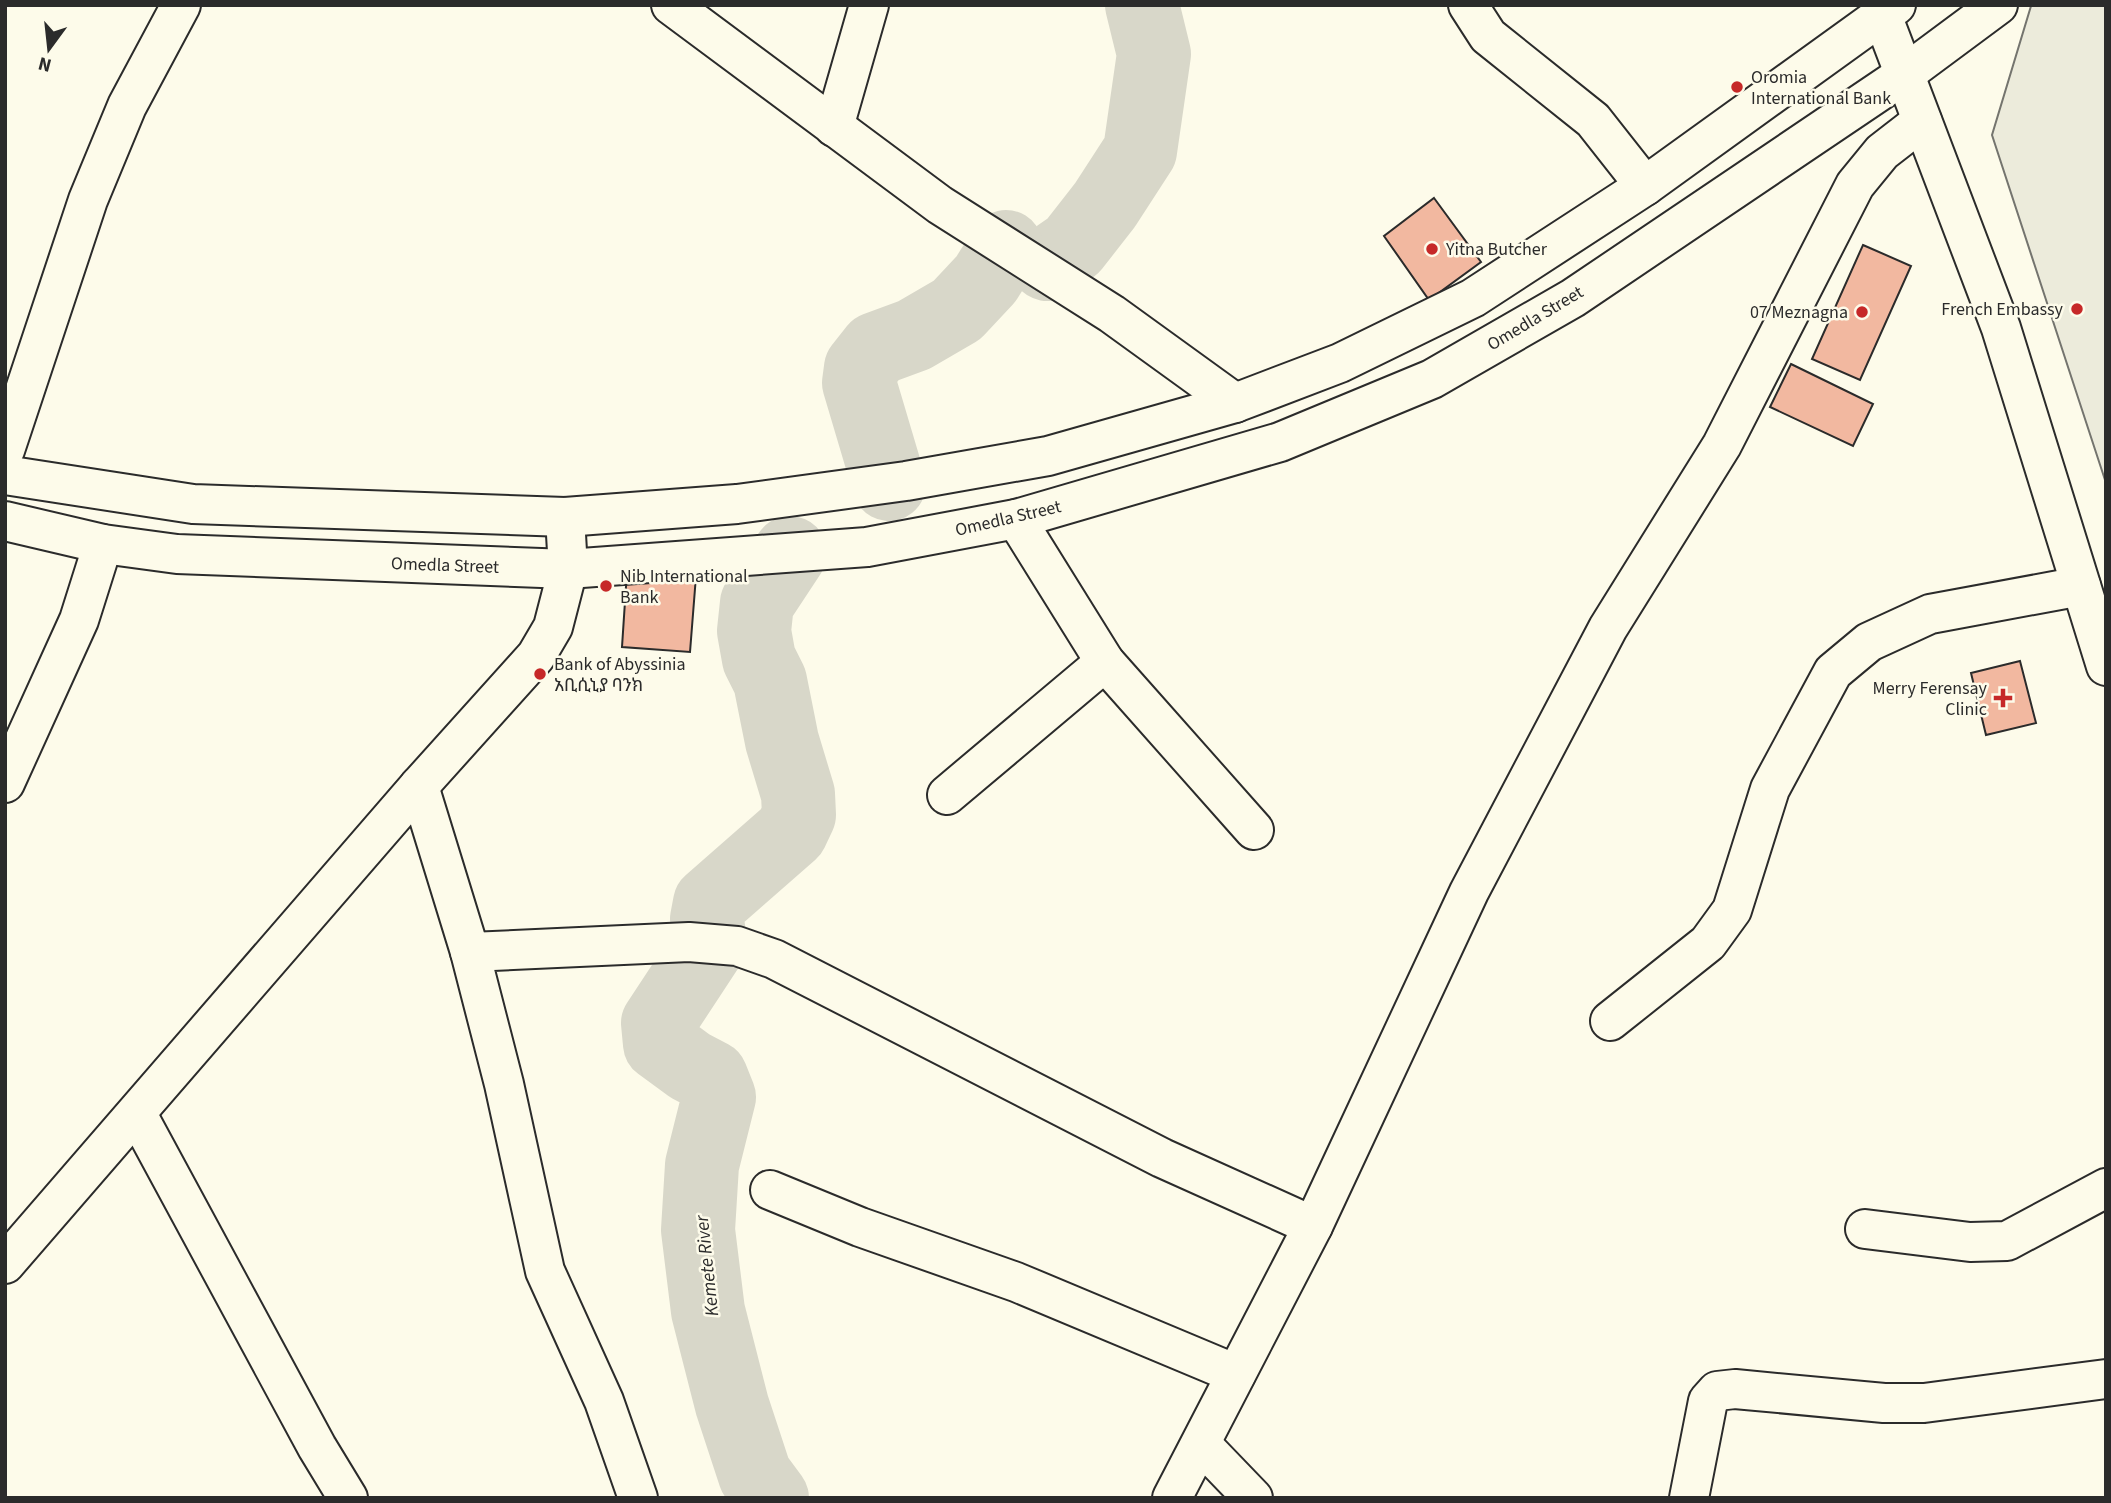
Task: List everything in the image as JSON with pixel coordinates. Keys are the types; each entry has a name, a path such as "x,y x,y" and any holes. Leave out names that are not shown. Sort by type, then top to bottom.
{"street":[{"path":"5,450 88,200 127,106 181,5"},
{"path":"671,5 940,205 1112,314 1236,403"},
{"path":"834,127 869,5"},
{"path":"1468,5 1488,36 1593,120 1645,186"},
{"name":"Omedla Street","path":"5,521 103,544 177,554 568,569 867,547 1016,520 1280,442 1432,379 1573,298 1905,74 1998,5"},
{"path":"5,475 193,504 565,517 737,504 906,481 1048,456 1236,403 1340,363 1473,298 1645,186 1889,10 1905,74 2001,328 2106,666"},
{"path":"1172,1498 1313,1226 1469,892 1608,628 1722,445 1855,185 1882,152 1922,121"},
{"path":"5,1264 419,786 536,656 553,627 568,569 565,517"},
{"path":"1016,520 1105,662 1254,830"},
{"path":"5,783 79,620 103,544"},
{"path":"1610,1021 1708,943 1732,910 1770,789 1833,672 1869,642 1930,614 2081,586"},
{"path":"947,795 1105,662"},
{"path":"419,786 470,952 504,1084 545,1271 604,1401 638,1498"},
{"path":"470,952 689,942 737,946 774,959 1162,1158 1313,1226"},
{"path":"137,1114 317,1447 348,1498"},
{"path":"1865,1229 1970,1242 2007,1241 2106,1188"},
{"path":"770,1190 860,1227 1016,1282 1236,1374"},
{"path":"1689,1498 1708,1401 1717,1391 1735,1389 1884,1403 1924,1403 2106,1379"},
{"path":"1201,1444 1253,1498"}],"shaded area":[{"name":"French Embassy","path":"2106,5 2106,483 1992,135 2031,6"}],"building":[{"name":"Yitna Butcher","path":"1434,198 1481,262 1429,300 1384,236"},
{"name":"07 Meznagna","path":"1863,245 1911,266 1860,380 1812,359"},
{"path":"1791,364 1873,404 1853,446 1770,407"},
{"path":"627,571 696,576 690,652 622,647"},
{"name":"Merry Ferensay Clinic","path":"2020,661 2036,723 1986,735 1971,673"}],"waterway":[{"path":"1047,264 1073,246 1105,205 1140,151 1154,54 1142,5"},
{"path":"889,484 859,383 861,368 876,349 914,335 957,310 986,279 1006,247"},
{"name":"Kemete River","path":"772,1498 755,1475 732,1405 708,1311 698,1230 702,1165 719,1097 711,1077 690,1066 660,1044 658,1023 710,944 707,919 710,903 791,832 799,815 798,794 782,741 770,681 759,659 754,631 757,603 790,553"}],"place":[{"name":"Oromia International Bank","path":"1737,87"},
{"name":"Yitna Butcher","path":"1432,249"},
{"name":"French Embassy","path":"2077,309"},
{"name":"07 Meznagna","path":"1862,312"},
{"name":"Nib International Bank","path":"606,586"},
{"name":"Bank of Abyssinia አቢሲኒያ ባንክ","path":"540,674"},
{"name":"Merry Ferensay Clinic","path":"2003,698"}]}
